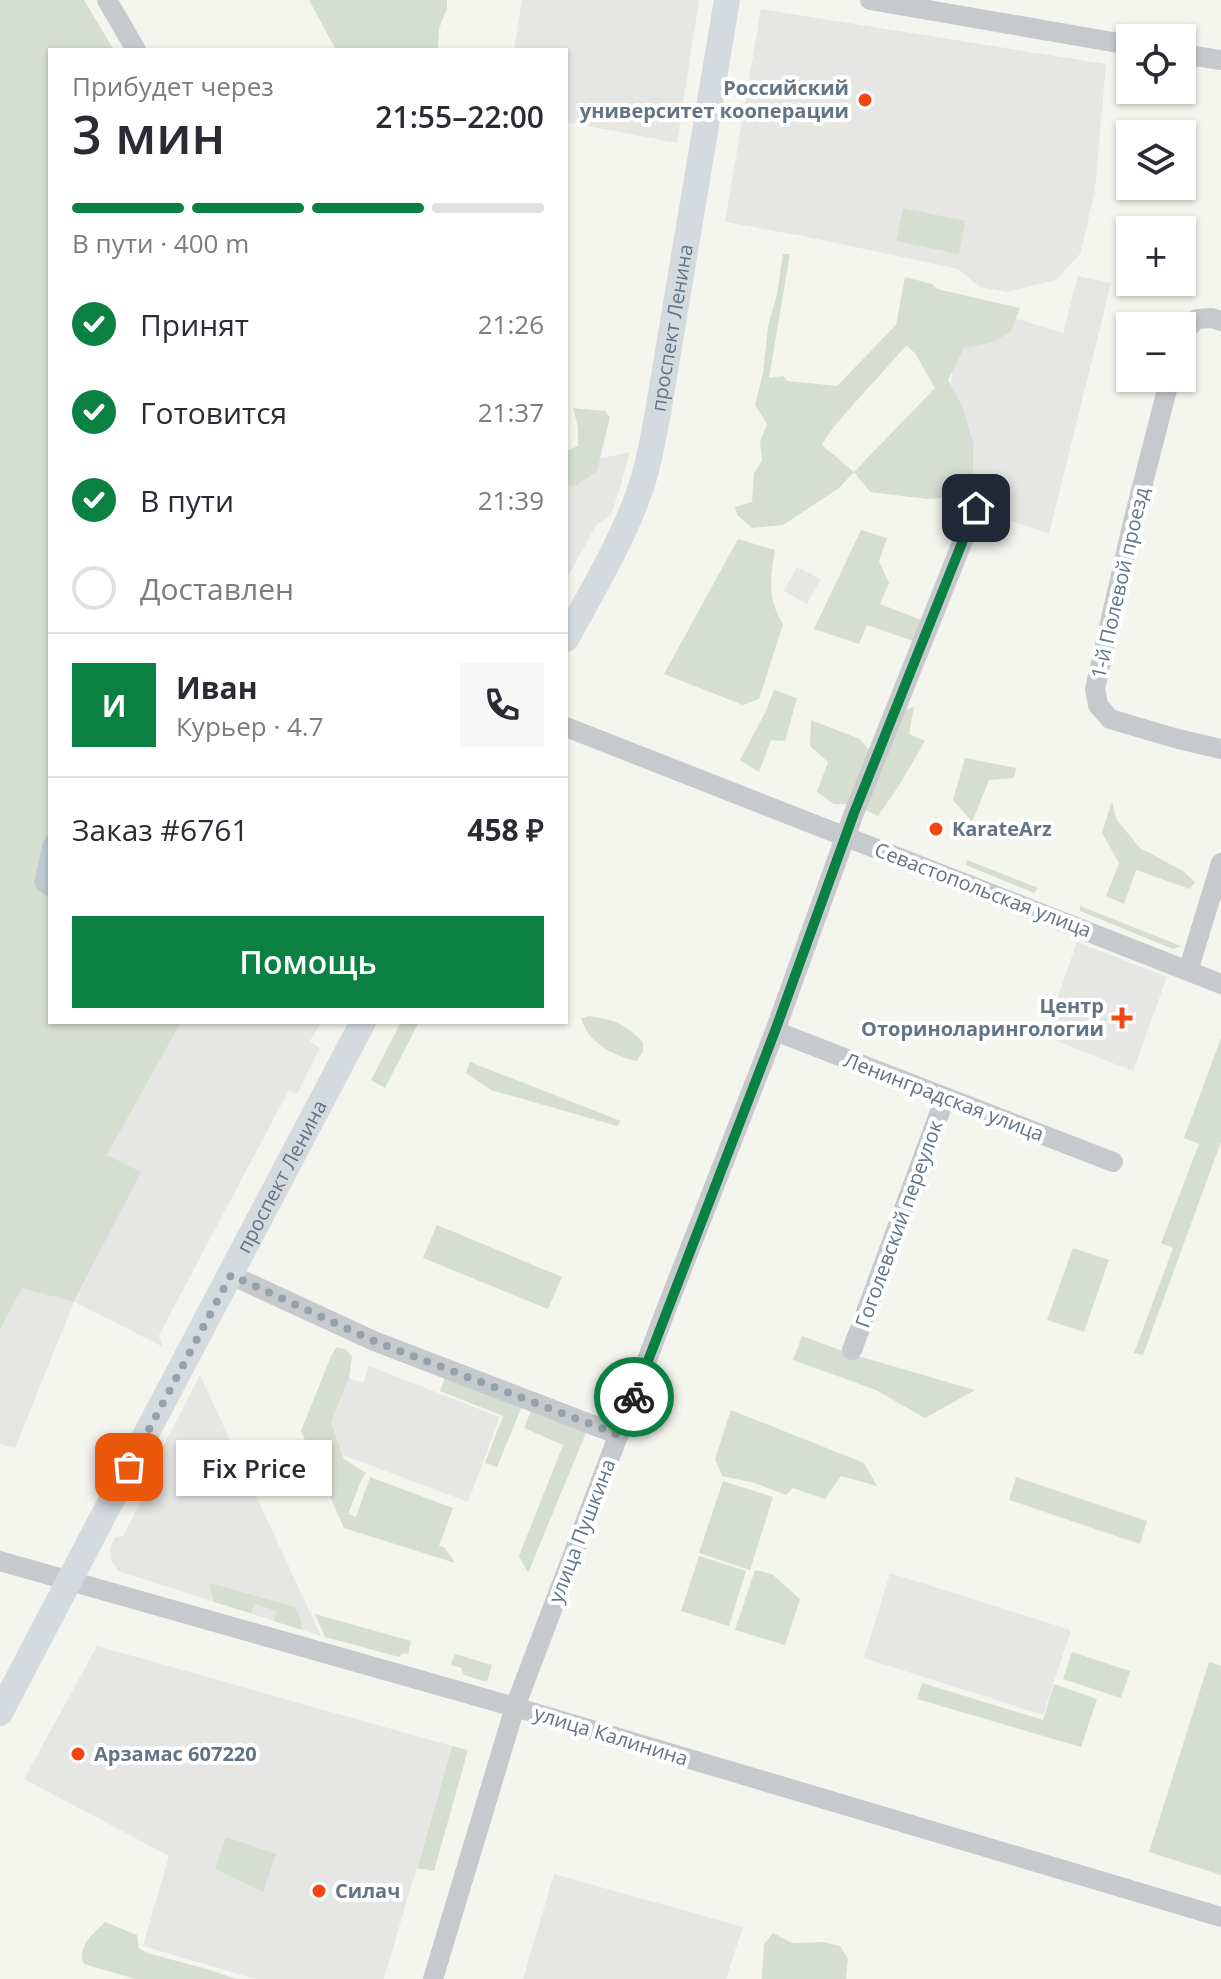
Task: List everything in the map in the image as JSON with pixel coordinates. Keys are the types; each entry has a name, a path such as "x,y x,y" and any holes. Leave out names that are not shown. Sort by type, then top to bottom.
{"main road":[{"name":"проспект Ленина","path":"568,635 616,547 640,490 651,446 727,0"},
{"name":"проспект Ленина","path":"0,1713 362,1024"}],"street":[{"path":"107,0 135,48"},
{"path":"870,0 1116,43"},
{"path":"1196,56 1221,60"},
{"path":"1196,320 1212,318 1221,321"},
{"name":"1-й Полевой проезд","path":"1166,392 1095,689 1098,705 1110,719 1221,749"},
{"name":"улица Пушкина","path":"433,1979 515,1707 775,1031 845,837 976,508"},
{"name":"Севастопольская улица","path":"568,728 1221,984"},
{"path":"1188,971 1221,863"},
{"name":"Ленинградская улица","path":"775,1031 1113,1162"},
{"name":"Гоголевский переулок","path":"852,1350 945,1098"},
{"path":"231,1275 374,1341 619,1435"},
{"name":"улица Калинина","path":"0,1561 515,1707 1221,1917"}],"shaded area":[{"path":"0,0 84,0 113,48 48,48 48,1024 180,1024 107,1155 141,1172 74,1302 22,1288 0,1330"},
{"path":"309,0 447,0 439,29 438,48 335,48"},
{"path":"522,0 699,0 677,143 568,122 568,48 514,48"},
{"path":"761,9 1106,64 1095,191 1080,254 1056,280 1007,292 980,287 958,269 725,222"},
{"path":"903,208 965,221 959,254 896,241"},
{"path":"783,254 790,254 769,378 783,376 788,381 837,386 896,325 905,277 932,284 937,289 1020,308 1011,332 990,343 964,348 948,380 963,408 973,443 973,496 927,499 870,492 854,472 839,488 783,525 752,528 737,515 735,507 752,502 754,473 762,461 760,442 767,424 755,405 763,373 768,326","holes":["906,346 915,353 935,388 854,472 822,445 842,417"]},
{"path":"1078,276 1111,283 1049,534 921,488 950,393 952,374 945,354 940,295 1063,333"},
{"path":"573,408 605,411 610,417 597,471 577,485 568,486 568,450 578,446 578,427"},
{"path":"630,452 610,516 597,524 568,576 568,466"},
{"path":"861,530 887,538 879,561 889,583 880,604 924,621 916,642 867,625 859,644 814,629"},
{"path":"738,539 775,550 771,588 774,606 783,624 759,699 743,705 664,674"},
{"path":"797,567 821,579 807,604 784,591"},
{"path":"774,690 797,698 785,741 771,740 759,772 740,760"},
{"path":"914,707 909,734 925,741 878,816 861,808 901,711"},
{"path":"811,720 860,739 872,753 852,804 834,804 817,792 828,762 810,746"},
{"path":"965,758 1016,768 1014,778 989,780 972,822 953,800"},
{"path":"1112,801 1116,819 1140,848 1183,871 1195,882 1190,889 1136,870 1124,904 1106,896 1119,863 1102,833"},
{"path":"48,834 48,897 34,883 43,842"},
{"path":"967,860 1038,888 1034,893 966,865"},
{"path":"1080,906 1181,946 1173,949 1080,911"},
{"path":"1077,942 1167,977 1133,1071 1044,1036"},
{"path":"589,1016 619,1023 643,1042 643,1051 637,1061 619,1056 595,1041 581,1018"},
{"path":"180,1024 320,1024 310,1041 320,1048 297,1094 289,1090 159,1335 163,1347 74,1302 15,1448 0,1444 0,1330 22,1288 75,1302 140,1172 107,1155"},
{"path":"400,1024 418,1024 385,1088 371,1080"},
{"path":"1221,1038 1221,1142 1143,1355 1134,1353 1173,1248 1161,1243 1199,1144 1184,1138"},
{"path":"470,1062 621,1121 617,1126 491,1090 466,1073"},
{"path":"437,1225 562,1277 548,1309 423,1258"},
{"path":"1073,1248 1109,1260 1084,1332 1047,1320"},
{"path":"802,1336 851,1354 975,1390 925,1418 876,1390 793,1360"},
{"path":"337,1347 345,1349 352,1356 349,1378 331,1422 344,1459 366,1473 348,1514 356,1517 370,1477 453,1508 439,1546 444,1547 455,1563 344,1528 301,1431"},
{"path":"369,1366 500,1417 468,1502 343,1455 331,1422 349,1378 363,1383"},
{"path":"446,1374 523,1404 497,1467 485,1463 503,1416 440,1391"},
{"path":"200,1375 321,1636 118,1571 111,1559 110,1548 115,1537 123,1536 164,1457 160,1452"},
{"path":"533,1406 588,1428 528,1573 519,1556 563,1445 524,1428"},
{"path":"731,1410 864,1463 877,1486 841,1476 825,1499 793,1488 786,1495 755,1483 722,1476 715,1459"},
{"path":"1016,1477 1147,1521 1140,1544 1009,1500"},
{"path":"723,1481 773,1497 750,1570 699,1553"},
{"path":"699,1556 746,1571 729,1626 681,1611"},
{"path":"755,1570 772,1574 800,1599 785,1645 735,1630"},
{"path":"890,1573 1071,1630 1043,1715 864,1658"},
{"path":"209,1583 295,1607 302,1630 274,1621 277,1611 255,1604 251,1613 214,1602"},
{"path":"315,1614 411,1641 408,1654 403,1653 399,1657 325,1637"},
{"path":"97,1646 452,1746 384,1979 255,1979 143,1946 169,1856 24,1779"},
{"path":"1072,1652 1130,1671 1121,1698 1063,1679"},
{"path":"455,1654 492,1665 487,1682 464,1675 461,1668 451,1665"},
{"path":"1209,1662 1221,1666 1221,1875 1149,1852"},
{"path":"922,1683 1043,1720 1054,1684 1097,1699 1081,1747 917,1699"},
{"path":"452,1746 468,1750 434,1871 417,1868"},
{"path":"226,1837 276,1854 263,1892 215,1869"},
{"path":"554,1874 743,1927 726,1979 523,1979"},
{"path":"105,1922 137,1935 139,1948 147,1953 236,1979 135,1979 84,1964 84,1946"},
{"path":"773,1933 792,1943 823,1942 840,1946 848,1959 846,1979 762,1979 764,1944"}],"way so far":[{"path":"129,1467 231,1275 374,1341 619,1435 634,1397"}],"place":[{"name":"Российский университет кооперации","path":"865,100"},
{"name":"KarateArz","path":"936,829"},
{"name":"Центр Оториноларингологии","path":"1122,1018"},
{"name":"Fix Price","path":"129,1467"},
{"name":"Арзамас 607220","path":"78,1754"},
{"name":"Силач","path":"319,1891"}],"route":[{"path":"634,1397 775,1031 854,813 976,508"}]}
